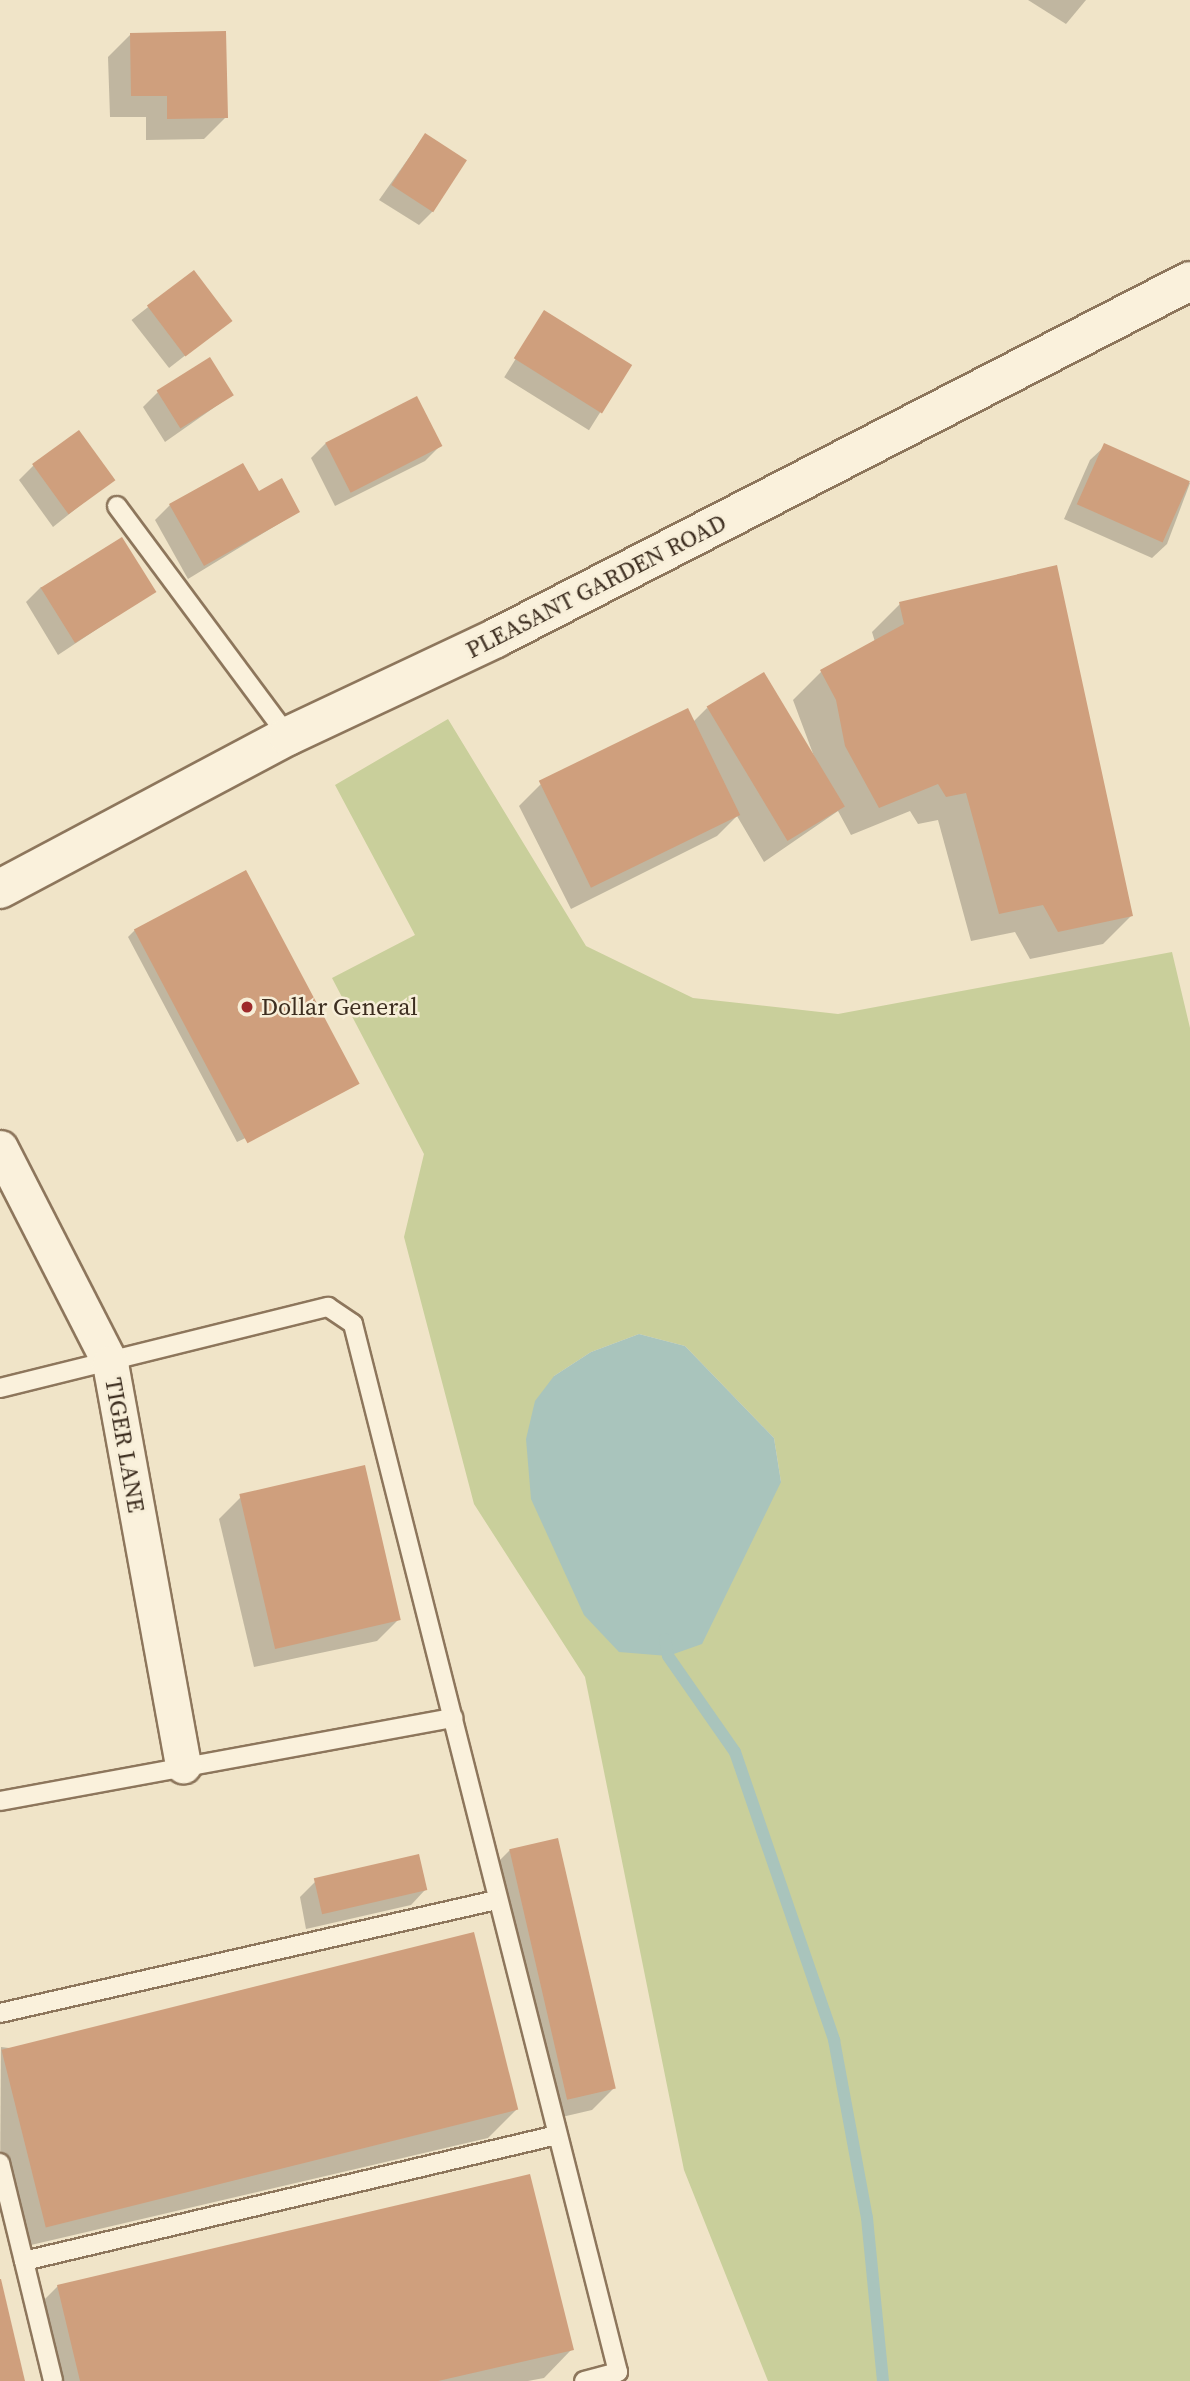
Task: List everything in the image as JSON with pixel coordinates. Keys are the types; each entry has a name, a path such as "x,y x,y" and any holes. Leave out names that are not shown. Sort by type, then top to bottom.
{"street":[{"name":"PLEASANT GARDEN ROAD","path":"0,889 288,736 496,638 1190,281"},
{"name":"TIGER LANE","path":"0,1148 110,1363 183,1765"}],"lane":[{"path":"117,506 288,736"},
{"path":"2,1384 110,1363 328,1307 353,1324 453,1718 496,1900 618,2372 584,2381"},
{"path":"0,1801 183,1765 453,1718"},
{"path":"0,2013 496,1900"},
{"path":"24,2261 557,2135"},
{"path":"0,2163 53,2381"}],"green space":[{"path":"448,719 586,946 693,998 838,1014 1172,952 1190,1028 1190,2381 768,2381 684,2170 585,1677 474,1504 404,1237 424,1154 332,978 415,935 335,785","holes":["639,1334 685,1346 774,1438 781,1482 554,1376 591,1352"]}],"water":[{"path":"639,1334 685,1346 774,1438 781,1482 702,1644 668,1656 619,1652 584,1615 531,1499 526,1439 535,1401 554,1376 591,1352"}],"building":[{"path":"226,31 228,118 167,119 167,96 131,96 130,33"},
{"path":"425,133 467,160 433,212 391,185"},
{"path":"194,270 233,321 185,357 147,306"},
{"path":"544,310 632,365 602,413 514,358"},
{"path":"210,357 234,395 180,429 157,390"},
{"path":"417,396 442,446 351,493 325,443"},
{"path":"79,430 115,480 69,514 32,464"},
{"path":"1104,443 1190,481 1163,542 1077,504"},
{"path":"243,463 259,491 282,478 300,512 204,566 169,504"},
{"path":"122,537 156,592 75,643 41,588"},
{"path":"1057,565 1133,916 1058,932 1043,905 999,914 966,793 946,797 938,784 879,808 845,746 836,700 820,670 904,624 899,602"},
{"path":"764,672 845,807 787,841 707,707"},
{"path":"688,708 740,815 591,888 539,781"},
{"name":"Dollar General","path":"246,870 360,1084 247,1143 134,930"},
{"path":"365,1465 401,1620 275,1649 239,1494"},
{"path":"558,1838 616,2088 567,2100 509,1849"},
{"path":"419,1854 427,1890 322,1914 314,1878"},
{"path":"474,1932 518,2110 46,2227 1,2050"},
{"path":"530,2174 574,2350 438,2381 80,2381 57,2285"},
{"path":"1,2279 25,2381 0,2381"}],"waterway":[{"path":"665,1639 668,1656 735,1752 834,2040 867,2218 883,2381"}],"place":[{"name":"Dollar General","path":"247,1007"}]}
